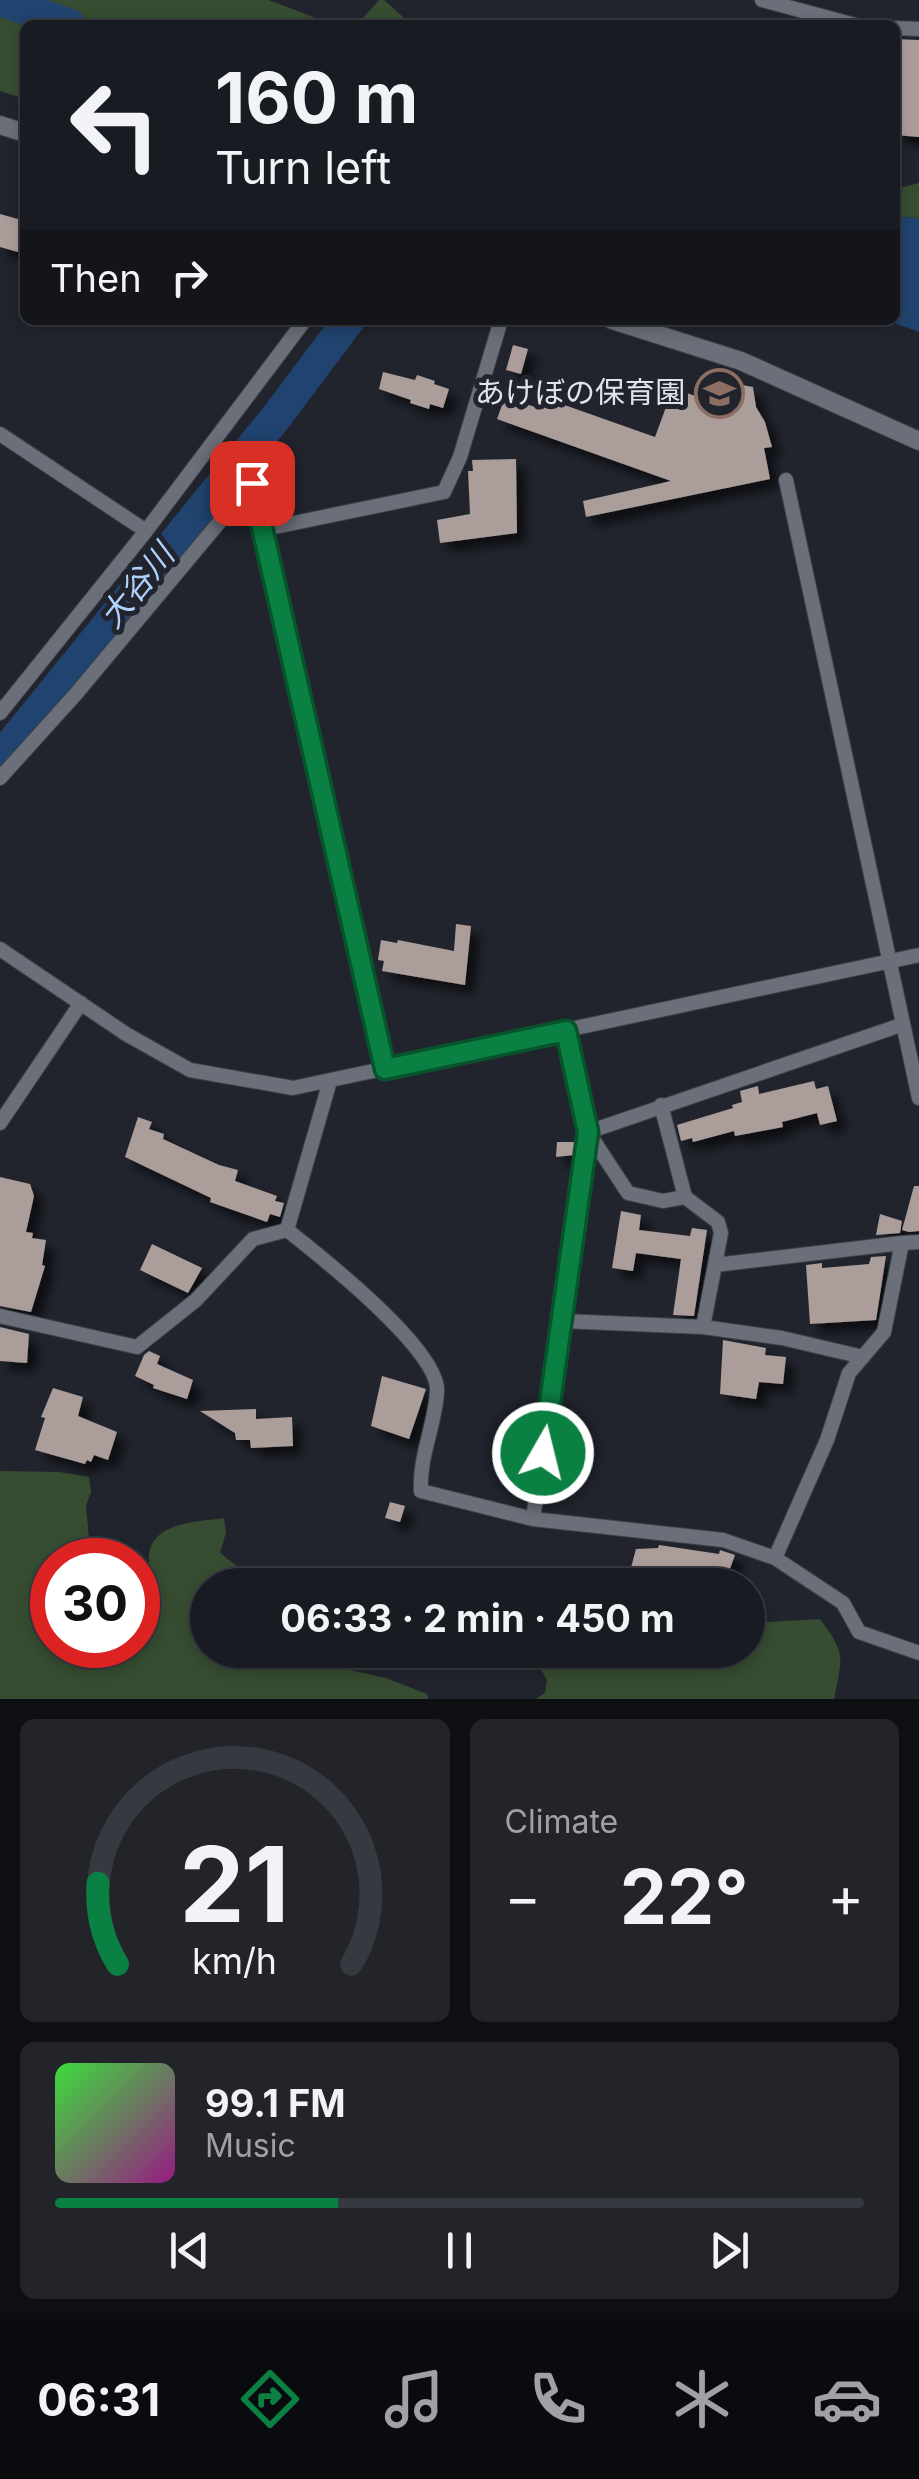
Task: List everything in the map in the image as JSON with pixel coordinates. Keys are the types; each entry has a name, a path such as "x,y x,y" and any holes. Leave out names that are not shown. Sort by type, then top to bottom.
{"street":[{"path":"762,0 836,20"},
{"path":"0,713 146,531 301,325"},
{"path":"266,529 444,492 460,458 500,325"},
{"path":"628,325 740,361 919,441"},
{"path":"0,434 146,531"},
{"path":"786,480 919,1098"},
{"path":"0,778 252,483 266,529 385,1069"},
{"path":"0,949 126,1034 190,1070 293,1088 919,955"},
{"path":"0,1123 80,1003"},
{"path":"588,1132 901,1025"},
{"path":"533,1520 588,1132 566,1031"},
{"path":"287,1230 330,1081"},
{"path":"661,1105 685,1196 718,1222 720,1232 704,1327"},
{"path":"588,1132 628,1192 663,1202 685,1196"},
{"path":"0,1316 137,1346 196,1300 252,1239 287,1230"},
{"path":"287,1230 343,1274 404,1334 435,1373 438,1390 420,1472 421,1490 533,1520 723,1540 774,1558 843,1603 858,1632 919,1653"},
{"path":"715,1264 919,1242"},
{"path":"774,1558 827,1440 849,1373 884,1332 902,1243"},
{"path":"562,1321 704,1327 782,1338 863,1357"}],"green space":[{"path":"0,0 269,0 321,20 20,20 20,97 0,91"},
{"path":"379,0 384,0 406,20 361,20"},
{"path":"919,183 919,218 900,217 900,188"},
{"path":"0,1471 89,1477 89,1538 30,1538 30,1668 160,1668 160,1538 157,1538 179,1525 224,1518 226,1533 220,1553 239,1568 190,1568 190,1668 341,1668 386,1678 427,1694 428,1699 0,1699"},
{"path":"820,1619 835,1641 840,1657 834,1699 536,1699 545,1693 547,1680 540,1668 765,1668 765,1622"}],"water":[{"path":"900,217 919,218 919,332 900,325"}],"building":[{"path":"900,39 919,40 919,137 900,135"},
{"path":"0,214 20,220 20,253 0,247"},
{"path":"513,345 528,349 521,374 506,370"},
{"path":"383,372 415,380 417,375 449,389 443,408 430,404 429,409 379,389"},
{"path":"708,372 731,383 753,387 756,407 772,447 764,448 770,479 586,517 583,501 671,481 497,419 505,397 535,407 539,396 655,437 673,388 698,397"},
{"path":"516,459 517,533 440,543 437,520 470,514 468,471 473,471 472,460"},
{"path":"456,924 471,926 465,985 382,971 384,961 378,960 381,940 454,951"},
{"path":"814,1081 816,1089 828,1086 837,1121 820,1125 817,1113 782,1122 783,1127 681,1141 677,1125 733,1108 732,1105 742,1102 740,1091 758,1086 759,1094"},
{"path":"138,1117 152,1122 149,1129 164,1134 163,1139 238,1170 235,1181 277,1196 275,1201 284,1203 280,1217 270,1214 267,1222 210,1202 211,1198 125,1157"},
{"path":"557,1142 576,1142 574,1155 556,1157"},
{"path":"0,1177 30,1184 34,1196 26,1232 33,1233 32,1238 46,1240 42,1265 45,1266 31,1312 0,1306"},
{"path":"914,1186 919,1186 919,1231 909,1232 902,1230"},
{"path":"621,1211 641,1215 639,1230 690,1236 692,1228 707,1230 694,1316 673,1315 681,1259 636,1253 633,1271 612,1268"},
{"path":"880,1214 902,1221 900,1233 876,1235"},
{"path":"152,1244 202,1268 188,1293 140,1270"},
{"path":"886,1256 876,1320 810,1324 806,1265 822,1263 822,1268 869,1264 871,1257"},
{"path":"0,1327 29,1334 27,1363 0,1361"},
{"path":"723,1340 766,1348 765,1355 786,1357 783,1384 759,1382 756,1399 720,1394"},
{"path":"149,1351 160,1356 157,1364 193,1380 187,1399 153,1388 154,1385 135,1376"},
{"path":"382,1376 426,1389 409,1439 371,1426"},
{"path":"53,1388 83,1397 78,1416 117,1432 108,1460 94,1455 85,1464 35,1450 45,1418 41,1417"},
{"path":"256,1409 256,1419 292,1417 293,1446 251,1448 250,1440 236,1440 235,1433 200,1411"},
{"path":"390,1502 405,1506 400,1522 385,1518"},
{"path":"659,1545 719,1554 720,1550 735,1555 730,1568 631,1568 636,1549"}],"waterway":[{"path":"1,0 56,20"},
{"name":"大谷川","path":"0,758 277,416 345,325"}],"place":[{"name":"あけぼの保育園","path":"720,393"}],"route":[{"path":"252,483 266,529 385,1069 566,1031 588,1132 543,1453"}]}
